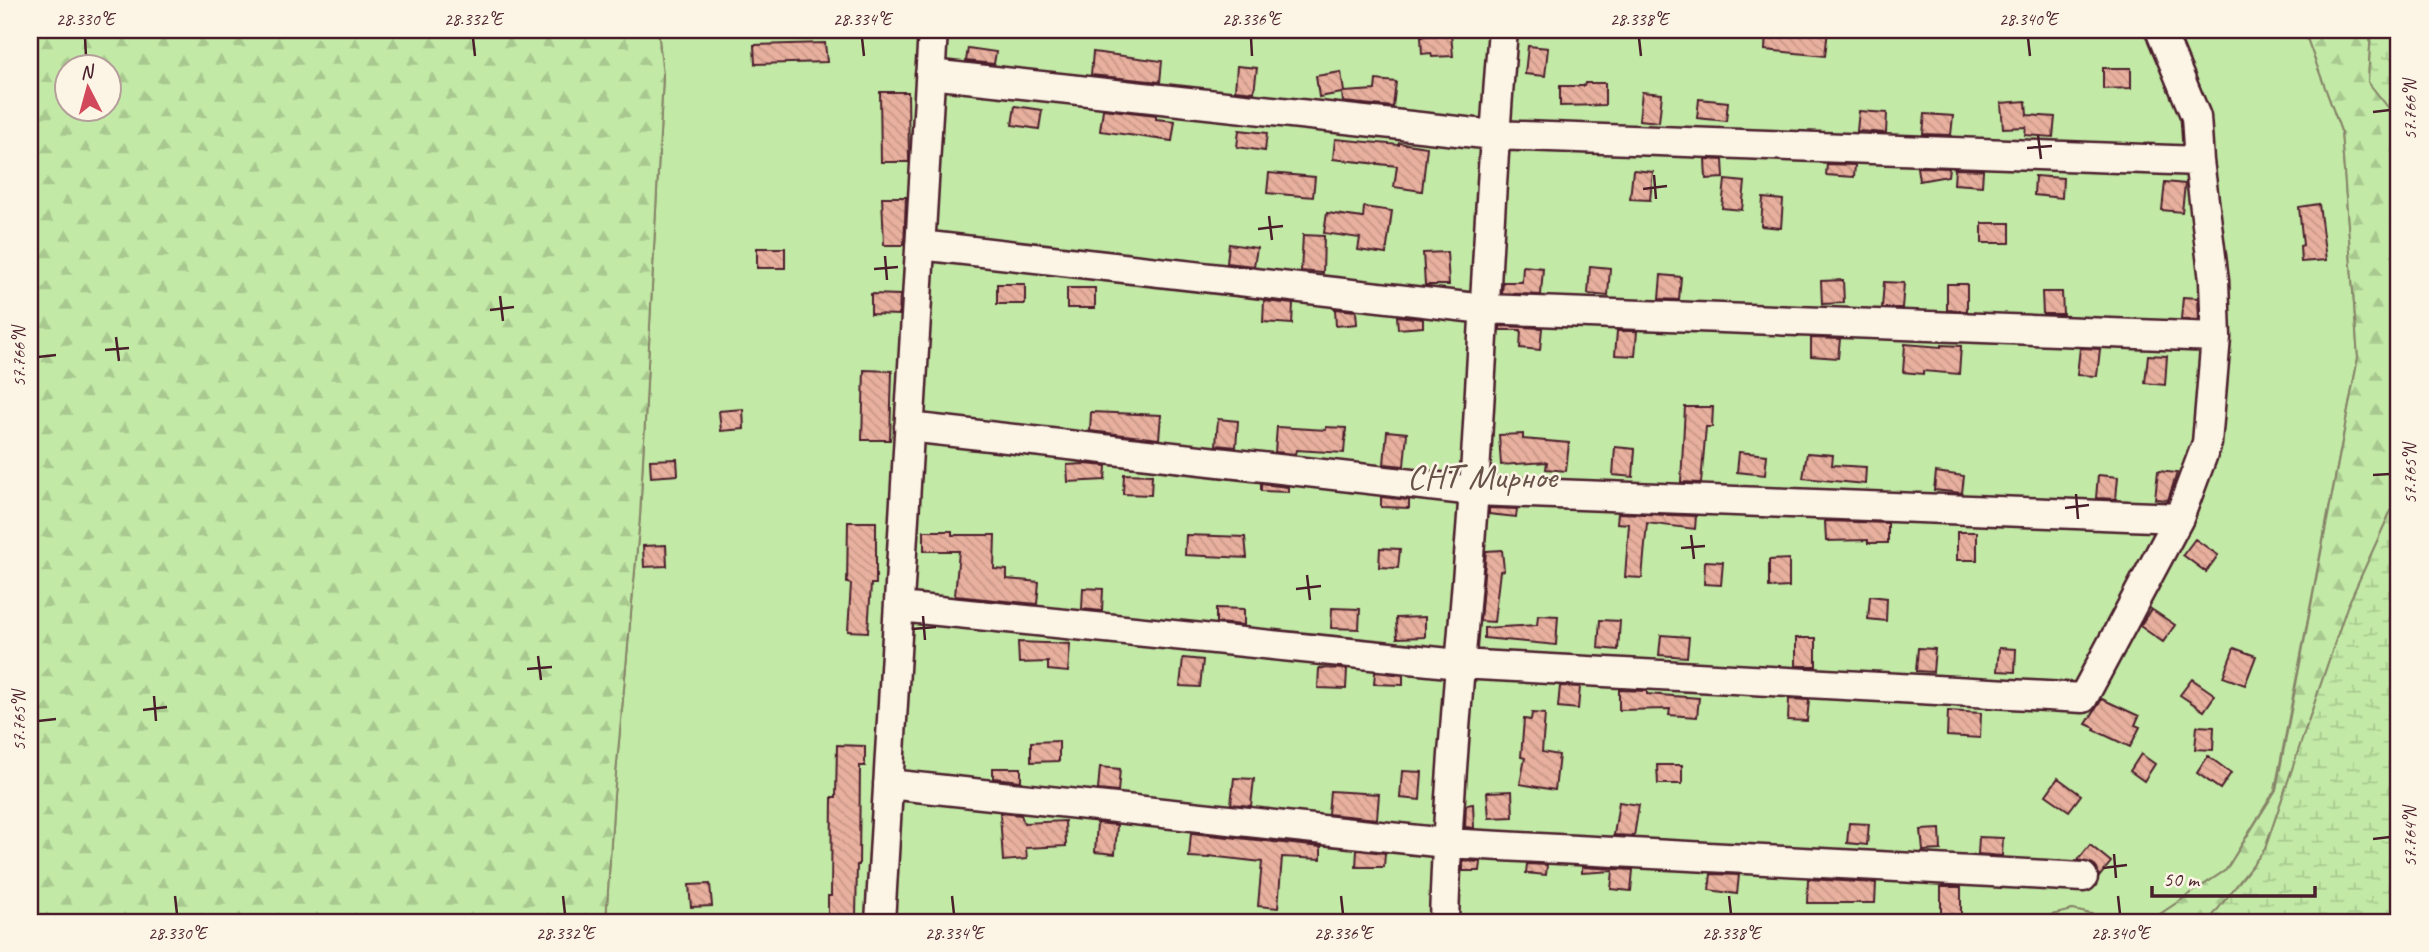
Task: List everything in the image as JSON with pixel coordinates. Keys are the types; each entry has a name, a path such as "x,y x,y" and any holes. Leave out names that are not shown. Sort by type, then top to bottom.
{"street":[{"path":"880,922 933,30"},
{"path":"1444,922 1446,844 1474,491 1494,135 1503,30"},
{"path":"899,607 1459,664 2083,698 2179,518 2207,443 2216,337 2214,280 2196,117 2160,30"},
{"path":"930,74 1494,135 2199,161"},
{"path":"920,245 1485,309 2216,337"},
{"path":"909,428 1474,491 2179,518"},
{"path":"888,783 1446,844 2084,877"}],"green space":[{"path":"30,30 658,30 663,76 640,517 614,795 606,922 30,922"},
{"name":"СНТ Мирное","path":"658,30 2304,30 2341,131 2358,358 2275,790 2226,870 2148,922 2127,922 2072,910 2023,922 606,922 614,795 640,517 663,76"},
{"path":"2304,30 2371,30 2368,81 2399,121 2399,493 2347,607 2265,849 2208,922 2148,922 2226,870 2276,790 2358,358 2341,131"},
{"path":"2371,30 2399,30 2399,121 2368,82"},
{"path":"2399,493 2399,922 2208,922 2265,849 2347,607"},
{"path":"2073,910 2127,922 2023,922"}],"building":[{"path":"1766,30 1807,33 1808,30 1828,30 1825,56 1765,50"},
{"path":"1451,34 1453,56 1432,57 1431,53 1422,54 1421,36"},
{"path":"825,43 827,62 755,64 754,45"},
{"path":"1528,46 1548,48 1545,76 1525,74"},
{"path":"968,48 996,52 994,64 966,61"},
{"path":"1093,52 1162,61 1160,82 1091,75"},
{"path":"1237,66 1257,68 1254,92 1235,90"},
{"path":"2103,68 2131,68 2131,88 2103,89"},
{"path":"1341,72 1344,92 1375,90 1376,80 1396,82 1393,107 1343,102 1342,93 1319,97 1316,76"},
{"path":"1585,83 1605,83 1605,105 1560,106 1560,86 1584,86"},
{"path":"880,92 908,92 909,162 881,162"},
{"path":"1642,92 1662,94 1659,122 1639,120"},
{"path":"1699,99 1728,102 1726,121 1697,118"},
{"path":"2026,101 2027,115 2055,117 2053,137 2025,135 2026,127 2003,128 2001,103"},
{"path":"1015,106 1042,110 1039,129 1012,125"},
{"path":"1103,109 1156,115 1156,119 1175,121 1172,141 1100,131"},
{"path":"1859,111 1887,113 1886,133 1857,131"},
{"path":"1925,114 1953,116 1951,135 1923,134"},
{"path":"1239,130 1267,133 1265,151 1237,147"},
{"path":"1335,139 1427,147 1422,191 1394,187 1397,166 1333,159"},
{"path":"1705,159 1723,160 1724,178 1706,179"},
{"path":"1827,164 1855,165 1854,177 1826,175"},
{"path":"1917,167 1949,168 1948,176 1919,181"},
{"path":"1955,169 1983,170 1982,186 1954,184"},
{"path":"1633,170 1653,172 1650,200 1630,199"},
{"path":"1269,173 1315,177 1313,197 1267,193"},
{"path":"2035,176 2063,178 2062,198 2034,195"},
{"path":"1725,180 1745,182 1742,210 1722,208"},
{"path":"2165,182 2185,184 2182,212 2162,210"},
{"path":"882,197 906,197 904,245 884,245"},
{"path":"1763,198 1783,200 1781,228 1761,226"},
{"path":"2319,204 2326,260 2301,262 2300,246 2303,245 2299,207"},
{"path":"1364,207 1392,211 1386,254 1358,250 1360,238 1324,233 1327,213 1363,218"},
{"path":"1982,223 2010,223 2010,243 1982,243"},
{"path":"1303,235 1324,236 1323,273 1301,271"},
{"path":"1229,244 1257,248 1254,266 1227,263"},
{"path":"757,248 785,248 785,268 757,268"},
{"path":"1447,252 1449,285 1425,285 1423,253"},
{"path":"1523,266 1543,268 1541,295 1502,293 1503,282 1522,282"},
{"path":"1590,266 1610,268 1608,296 1588,294"},
{"path":"1661,275 1681,277 1679,300 1659,299"},
{"path":"1843,280 1844,303 1822,304 1821,281"},
{"path":"1884,282 1904,283 1902,308 1882,308"},
{"path":"997,284 1025,284 1025,304 997,304"},
{"path":"1947,284 1967,284 1967,311 1947,310"},
{"path":"1067,288 1095,288 1095,308 1067,308"},
{"path":"2042,292 2062,292 2063,314 2043,314"},
{"path":"871,294 900,295 899,315 871,314"},
{"path":"2183,297 2198,298 2199,320 2181,319"},
{"path":"1264,301 1293,304 1292,324 1263,322"},
{"path":"1335,309 1356,311 1357,324 1336,326"},
{"path":"1397,316 1423,319 1423,327 1398,329"},
{"path":"1500,326 1542,328 1540,350 1520,348 1521,330 1500,330"},
{"path":"1617,331 1637,331 1635,356 1615,355"},
{"path":"1811,338 1840,339 1838,358 1811,356"},
{"path":"1905,344 1961,346 1959,374 1903,372"},
{"path":"2080,348 2100,349 2097,376 2077,375"},
{"path":"2148,355 2167,356 2165,385 2145,383"},
{"path":"864,370 892,371 890,440 862,440"},
{"path":"1685,407 1713,407 1712,427 1706,427 1701,483 1681,482"},
{"path":"743,409 744,429 721,431 719,411"},
{"path":"1091,412 1161,415 1159,439 1090,431"},
{"path":"1218,419 1238,421 1236,447 1216,445"},
{"path":"1277,427 1326,430 1326,427 1346,428 1344,453 1296,450 1295,454 1275,452"},
{"path":"1387,431 1407,433 1404,466 1384,464"},
{"path":"1523,434 1523,439 1569,443 1566,471 1546,469 1547,462 1501,465 1499,435"},
{"path":"1615,447 1635,449 1633,477 1613,475"},
{"path":"1739,452 1767,455 1765,475 1737,472"},
{"path":"1807,453 1833,455 1832,465 1866,467 1865,484 1803,478"},
{"path":"677,459 678,475 651,477 650,460"},
{"path":"1067,465 1106,466 1105,480 1068,482"},
{"path":"2158,471 2177,473 2168,500 2155,499"},
{"path":"1936,472 1964,476 1962,493 1934,490"},
{"path":"1124,474 1152,475 1151,495 1123,494"},
{"path":"2098,475 2118,477 2116,499 2096,498"},
{"path":"1261,484 1288,487 1288,492 1261,491"},
{"path":"1381,497 1409,500 1409,508 1381,507"},
{"path":"1489,508 1517,509 1516,517 1489,514"},
{"path":"1618,513 1696,516 1695,529 1647,523 1642,578 1625,577 1629,524 1617,523"},
{"path":"1825,521 1888,523 1888,543 1868,543 1868,540 1826,541"},
{"path":"848,522 876,522 876,584 871,584 868,632 848,631 851,584 847,583"},
{"path":"924,531 952,531 952,535 995,535 994,569 1007,570 1007,579 1039,582 1037,604 955,596 959,551 924,551"},
{"path":"1957,532 1977,532 1977,560 1957,560"},
{"path":"1186,535 1245,537 1247,558 1185,555"},
{"path":"2195,539 2218,555 2206,572 2183,555"},
{"path":"666,545 667,566 644,567 643,546"},
{"path":"1380,548 1400,549 1398,568 1379,567"},
{"path":"1502,550 1504,570 1500,571 1494,622 1480,621 1486,551"},
{"path":"1789,559 1789,587 1769,588 1769,560"},
{"path":"1705,561 1723,562 1721,585 1704,584"},
{"path":"1083,588 1103,589 1102,611 1082,609"},
{"path":"1870,596 1887,598 1886,621 1868,619"},
{"path":"1216,608 1244,609 1244,625 1216,623"},
{"path":"1332,608 1360,609 1359,629 1331,628"},
{"path":"2151,609 2175,625 2163,642 2140,626"},
{"path":"1538,615 1558,616 1556,645 1484,638 1484,628 1537,625"},
{"path":"1425,617 1425,637 1397,638 1396,618"},
{"path":"1600,620 1620,621 1618,650 1598,648"},
{"path":"1661,635 1689,637 1687,657 1659,655"},
{"path":"1796,638 1816,638 1816,666 1796,666"},
{"path":"1018,642 1070,644 1068,672 1048,670 1048,662 1019,663"},
{"path":"1918,648 1935,649 1933,672 1916,671"},
{"path":"1999,648 2016,649 2015,672 1997,671"},
{"path":"2234,648 2256,656 2245,685 2223,677"},
{"path":"1183,658 1203,660 1200,687 1180,686"},
{"path":"1319,668 1347,669 1346,689 1318,688"},
{"path":"1375,672 1403,675 1403,685 1374,684"},
{"path":"2192,679 2215,695 2204,711 2180,695"},
{"path":"1560,686 1580,687 1578,709 1558,707"},
{"path":"1619,690 1699,698 1697,717 1669,715 1670,709 1619,710"},
{"path":"1789,699 1809,700 1807,721 1788,720"},
{"path":"2102,699 2139,716 2135,725 2140,727 2130,747 2086,724"},
{"path":"1948,711 1981,713 1980,738 1947,736"},
{"path":"1532,713 1545,714 1542,752 1559,755 1555,790 1520,784 1525,758 1521,757 1524,719 1531,720"},
{"path":"2197,726 2214,727 2213,750 2195,749"},
{"path":"1059,741 1059,761 1031,762 1031,742"},
{"path":"837,745 865,746 865,766 860,766 856,916 828,916 828,896 831,896 832,797 836,797"},
{"path":"2141,754 2155,764 2144,781 2130,771"},
{"path":"2208,756 2231,773 2220,789 2197,773"},
{"path":"1657,765 1682,765 1682,784 1658,784"},
{"path":"1100,767 1120,769 1118,792 1098,790"},
{"path":"993,768 1021,768 1021,781 993,778"},
{"path":"1402,771 1422,772 1420,800 1400,798"},
{"path":"1234,778 1254,779 1251,806 1231,804"},
{"path":"2058,778 2081,795 2069,811 2046,795"},
{"path":"1330,791 1379,794 1377,819 1328,814"},
{"path":"1512,791 1513,817 1489,818 1487,792"},
{"path":"1619,802 1639,805 1634,836 1614,835"},
{"path":"1473,804 1474,828 1465,827 1466,805"},
{"path":"1000,813 1021,815 1024,823 1065,821 1066,846 1026,848 1027,859 1003,861"},
{"path":"1097,823 1117,825 1115,854 1095,852"},
{"path":"1849,823 1869,824 1867,845 1847,843"},
{"path":"1940,829 1941,850 1923,851 1921,830"},
{"path":"1191,833 1321,847 1321,859 1282,857 1278,908 1258,906 1262,862 1209,856 1189,857"},
{"path":"1979,837 2003,838 2002,856 1978,854"},
{"path":"2090,845 2111,862 2099,877 2093,864 2078,860"},
{"path":"1357,850 1385,853 1384,867 1356,867"},
{"path":"1463,861 1481,862 1480,871 1463,871"},
{"path":"1527,864 1547,865 1546,875 1526,873"},
{"path":"1582,867 1633,870 1631,891 1611,889 1613,871 1582,873"},
{"path":"1711,874 1739,875 1737,894 1709,890"},
{"path":"1808,879 1876,883 1875,903 1807,903"},
{"path":"710,884 712,906 691,907 689,885"},
{"path":"1941,887 1961,887 1961,915 1941,915"}]}
